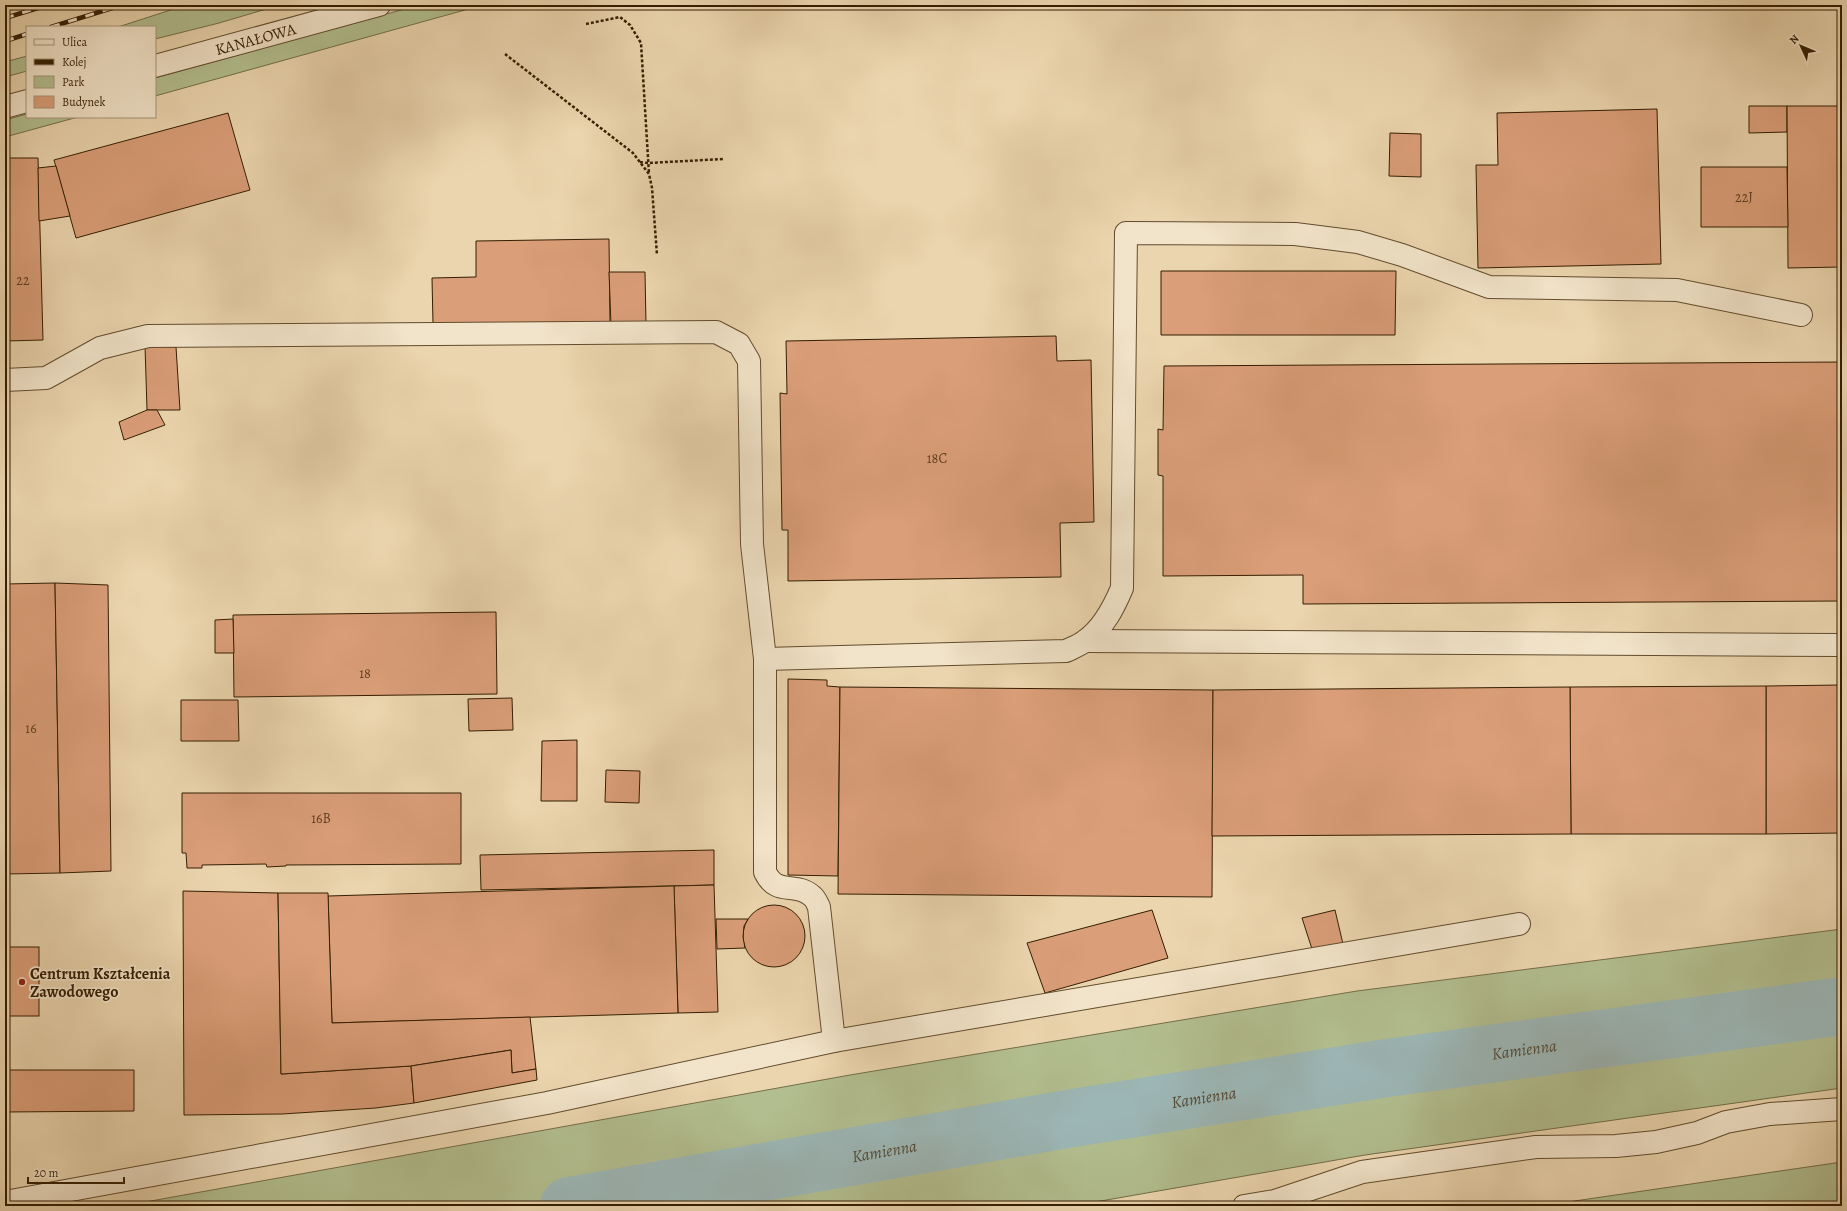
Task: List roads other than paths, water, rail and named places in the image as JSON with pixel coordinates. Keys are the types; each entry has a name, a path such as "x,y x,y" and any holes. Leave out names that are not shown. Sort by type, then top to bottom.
{"lane":[{"name":"KANAŁOWA","path":"156,66 378,5"},
{"path":"5,107 26,101"},
{"path":"765,659 1066,651 1086,641 1103,624 1114,607 1122,588 1126,234 1295,234 1366,244 1402,255 1489,287 1677,290 1801,315"},
{"path":"5,380 46,378 100,348 148,336 716,332 739,344 749,361 752,544 765,659 765,872 770,881 778,887 800,890 812,896 819,907 834,1041"},
{"path":"1086,641 1842,645"},
{"path":"5,1202 547,1103 834,1041 1519,924"},
{"path":"1244,1206 1274,1201 1362,1172 1536,1147 1616,1146 1656,1142 1697,1132 1726,1122 1770,1114 1842,1109"}],"waterway":[{"name":"Kamienna","path":"569,1206 1073,1118 1387,1068 1842,1006"}],"railway":[{"path":"5,18 48,5"},
{"path":"54,26 122,5"},
{"path":"5,41 26,34"}],"place":[{"name":"Centrum Kształcenia Zawodowego","path":"22,982"}]}
